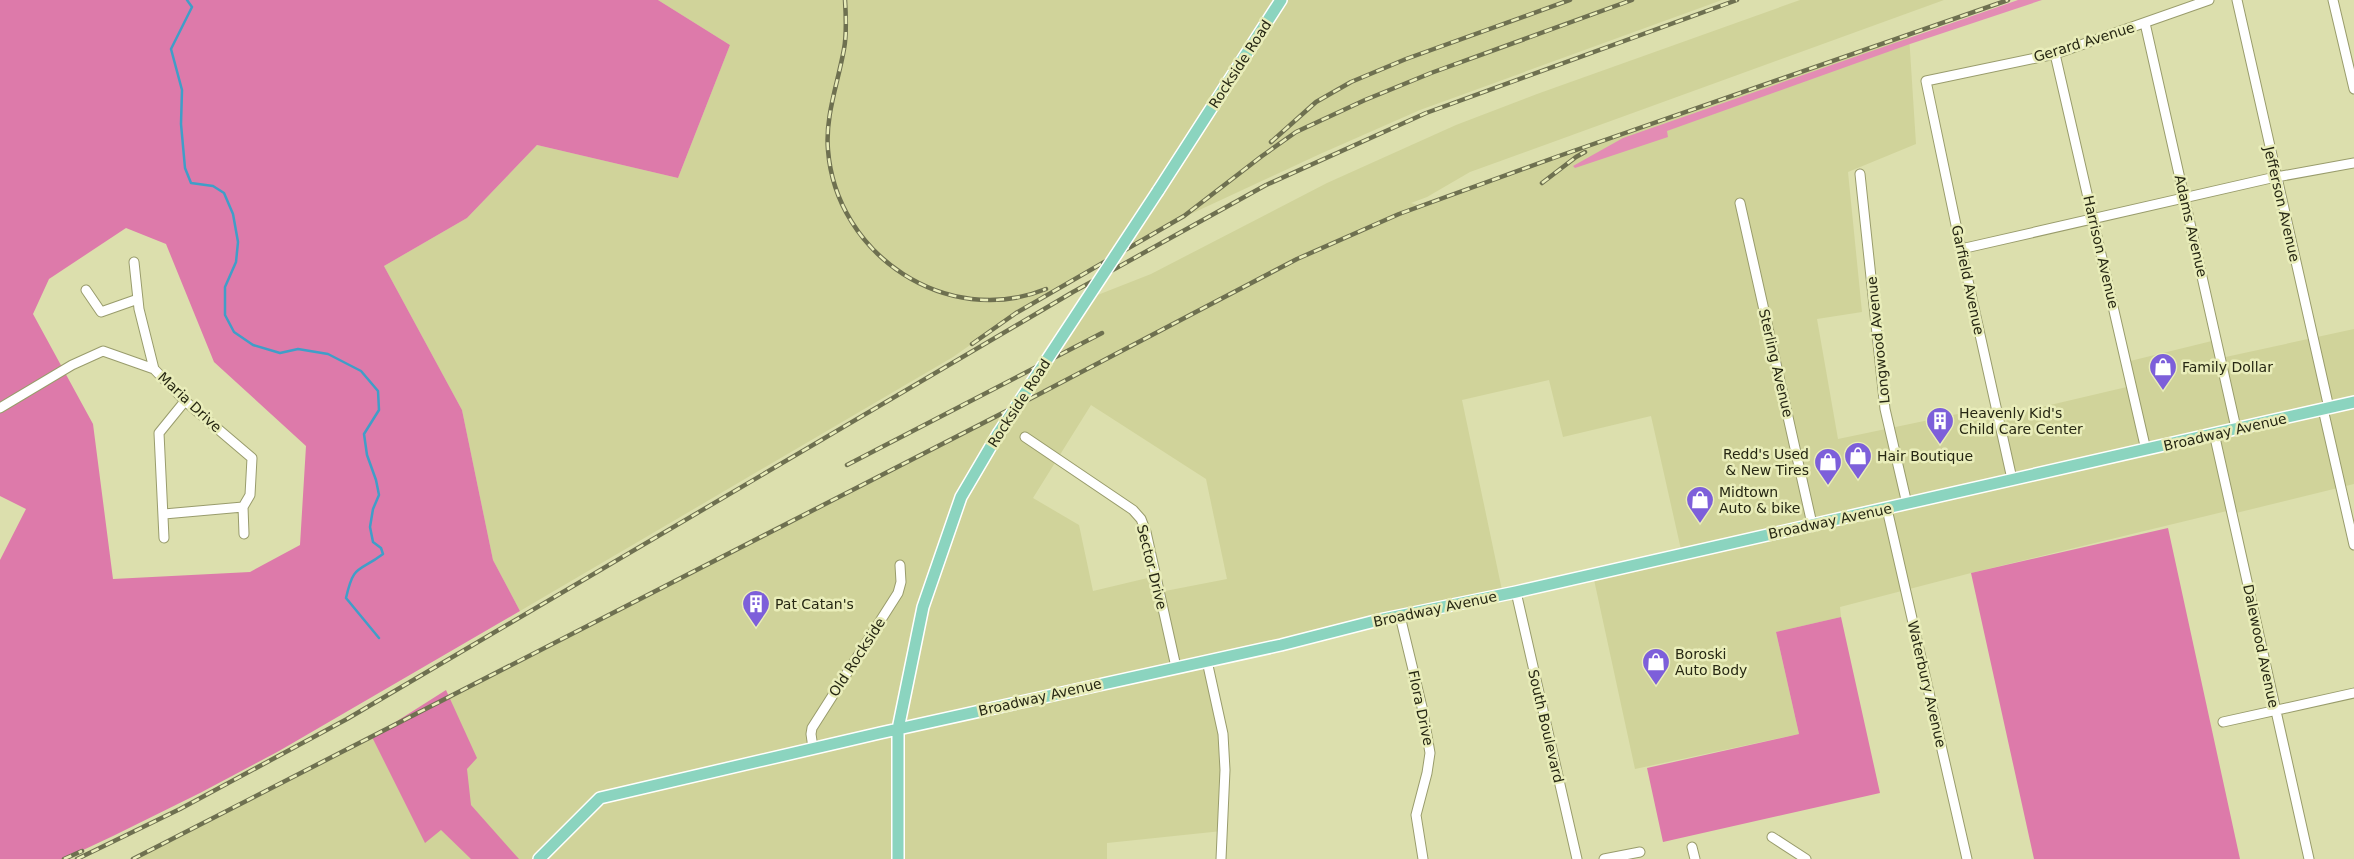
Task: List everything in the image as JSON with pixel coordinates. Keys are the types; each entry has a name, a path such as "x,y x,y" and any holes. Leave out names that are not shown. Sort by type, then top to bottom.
{"main road":[{"name":"Rockside Road","path":"898,859 898,729 923,608 961,497 998,434 1281,0"},
{"name":"Broadway Avenue","path":"539,859 600,798 813,748 1208,661 1400,616 1516,592 1812,524 1887,509 2354,402"}],"street":[{"name":"Gerard Avenue","path":"1926,81 2055,54 2209,0"},
{"name":"Jefferson Avenue","path":"2237,0 2354,545"},
{"path":"2333,0 2354,89"},
{"name":"Adams Avenue","path":"2145,23 2236,428"},
{"name":"Harrison Avenue","path":"2055,54 2146,450"},
{"name":"Garfield Avenue","path":"1926,81 2012,479"},
{"path":"1961,249 2276,177 2354,163"},
{"name":"Longwood Avenue","path":"1860,174 1885,409 1907,504"},
{"name":"Sterling Avenue","path":"1740,202 1812,524"},
{"path":"134,262 138,299 154,368"},
{"path":"86,290 101,312 138,299"},
{"name":"Maria Drive","path":"0,408 72,365 103,351 154,368 185,401 252,458 250,495 243,507 244,534"},
{"path":"164,538 159,433 185,401"},
{"name":"Dalewood Avenue","path":"2214,433 2274,710 2309,859"},
{"name":"Sector Drive","path":"1025,437 1133,510 1141,519 1146,532 1176,667"},
{"path":"164,514 243,507"},
{"name":"Waterbury Avenue","path":"1887,509 1967,859"},
{"name":"Old Rockside","path":"813,748 812,728 898,593 902,582 900,565"},
{"name":"South Boulevard","path":"1516,592 1577,859"},
{"name":"Flora Drive","path":"1400,616 1422,707 1430,753 1416,815 1423,859"},
{"path":"1208,661 1223,734 1226,770 1221,859"},
{"path":"2223,722 2354,693"},
{"path":"1772,837 1806,859"},
{"path":"1692,847 1695,859"},
{"path":"1604,859 1640,852"}],"shaded area":[{"path":"0,0 658,0 730,45 678,178 537,145 467,218 384,266 462,410 493,560 520,611 279,751 113,836 64,859 0,859 0,560 26,509 0,496","holes":["126,228 166,244 214,362 306,446 300,545 250,572 113,579 93,424 33,314 49,279"]},
{"path":"658,0 1722,0 1420,110 1167,225 1016,313 953,357 520,611 493,560 462,410 384,266 467,218 537,145 678,178 730,45"},
{"path":"1800,0 1944,0 1470,172 1427,197 1411,203 1421,206 1559,156 1909,35 1916,144 1848,172 1862,312 1817,319 1838,439 1996,406 1999,417 2131,386 2126,362 2216,340 2221,358 2354,329 2354,484 2232,514 2231,510 1971,573 1840,607 1841,617 1776,632 1799,734 1635,769 1593,575 1682,554 1651,416 1563,437 1549,380 1462,400 1503,595 1208,661 1223,734 1222,831 1107,843 1107,859 131,859 1013,407 1095,296 1151,274 1327,183 1456,125","holes":["1091,405 1206,479 1227,579 1160,592 1156,576 1093,591 1079,525 1033,498"]},
{"path":"2018,0 2042,0 1910,44 1667,131 1668,137 1575,168 1573,166 1623,138"},
{"path":"2168,528 2240,859 2034,859 1971,573"},
{"path":"1841,617 1880,793 1663,842 1647,768 1799,734 1776,632"},
{"path":"446,690 477,758 467,769 471,805 519,859 471,859 441,830 425,843 372,737"}],"waterway":[{"path":"187,0 192,7 171,49 182,90 181,124 185,168 191,183 213,186 224,193 233,214 238,242 236,262 225,287 225,315 234,332 253,345 280,353 298,349 328,354 361,371 378,391 379,410 364,434 367,455 379,495 373,509 370,527 373,542 381,548 383,554 358,570 352,579 346,598 379,638"}],"railway":[{"path":"845,0 845,43 830,112 828,150 836,188 852,222 874,251 903,274 936,290 971,299 1009,299 1046,289"},
{"path":"1271,142 1316,102 1351,82 1406,59 1570,0"},
{"path":"972,344 1016,313 1184,216 1296,132 1365,100 1431,73 1632,0"},
{"path":"77,859 180,809 347,719 1073,292 1266,185 1426,113 1737,0"},
{"path":"133,859 1026,401 1297,259 1399,214 1559,156 2008,0"},
{"path":"1542,183 1585,152"},
{"path":"847,465 1102,333"},
{"path":"64,859 82,851"}],"place":[{"name":"Family Dollar","path":"2163,391"},
{"name":"Heavenly Kid's Child Care Center","path":"1940,445"},
{"name":"Hair Boutique","path":"1858,480"},
{"name":"Redd's Used & New Tires","path":"1828,486"},
{"name":"Midtown Auto & bike","path":"1700,524"},
{"name":"Pat Catan's","path":"756,628"},
{"name":"Boroski Auto Body","path":"1656,686"}]}
